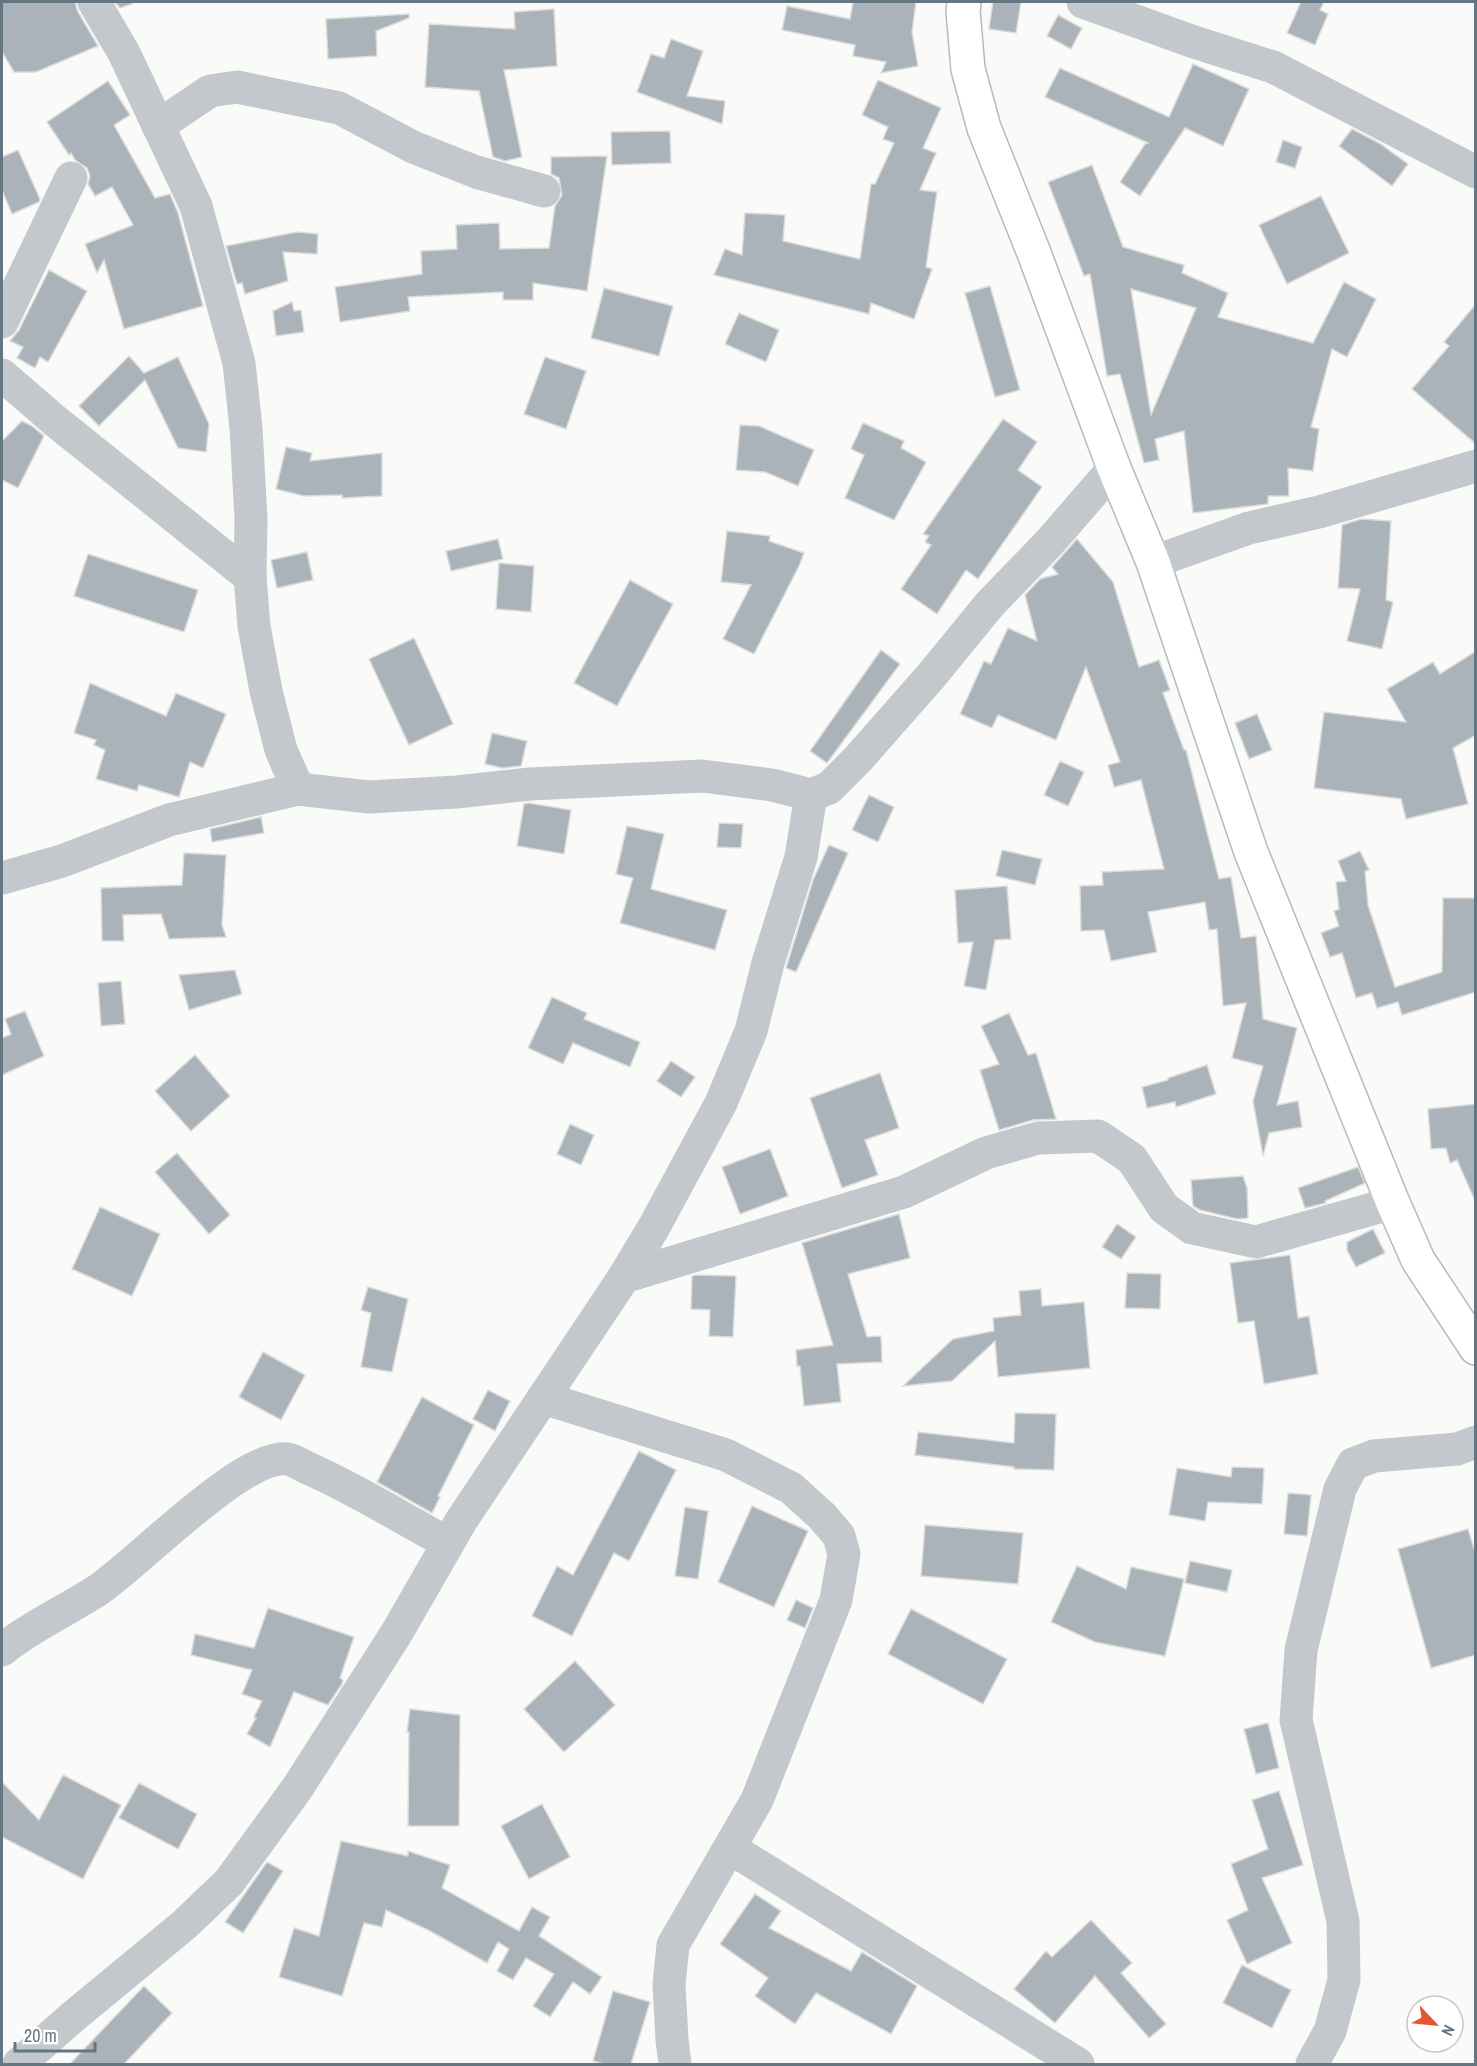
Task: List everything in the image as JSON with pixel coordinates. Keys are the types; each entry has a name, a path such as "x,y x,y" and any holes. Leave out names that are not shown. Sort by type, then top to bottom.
{"main road":[{"path":"964,2 968,69 984,128 1114,468 1153,562 1251,852 1418,1260 1476,1348"}],"street":[{"path":"94,2 124,53 196,206 239,363 246,428 251,519 250,577 254,626 266,691 281,750 298,789"},
{"path":"1083,2 1272,68 1476,172"},
{"path":"158,126 210,91 237,87 339,108 413,147 476,172 544,191"},
{"path":"2,322 71,178"},
{"path":"2,375 5,380 54,420 250,577"},
{"path":"1153,562 1249,528 1319,512 1476,466"},
{"path":"2,878 62,861 169,820 298,789 369,797 553,783 702,776 772,785 811,795 829,788 858,759 990,604 1049,543 1114,468"},
{"path":"19,2064 184,1925 229,1882 298,1787 396,1634 461,1521 624,1276 654,1227 722,1103 751,1031 768,963 801,857 811,795"},
{"path":"624,1276 904,1192 986,1153 1038,1138 1098,1136 1132,1159 1164,1208 1192,1228 1256,1242 1393,1203"},
{"path":"543,1398 726,1455 791,1488 822,1516 839,1536 844,1554 836,1600 757,1800 673,1946 669,1985 675,2064"},
{"path":"1312,2064 1330,2031 1344,1980 1343,1921 1296,1720 1300,1650 1340,1489 1353,1464 1374,1456 1457,1449 1476,1442"},
{"path":"2,1650 18,1637 99,1589 234,1480 264,1463 287,1459 330,1479 448,1544"},
{"path":"730,1848 1078,2064"}],"building":[{"path":"2,2 75,2 78,12 98,46 36,72 14,72 2,52"},
{"path":"115,2 132,2 132,4 120,8"},
{"path":"853,2 916,2 912,32 918,66 881,73 886,62 853,56 855,45 782,30 787,6 850,19"},
{"path":"993,2 1021,2 1016,33 989,29"},
{"path":"1301,2 1324,2 1320,10 1328,14 1315,45 1287,33"},
{"path":"554,9 557,66 504,70 522,157 505,161 493,157 479,91 425,87 429,24 515,29 514,12"},
{"path":"409,14 409,18 376,31 377,56 328,59 326,19"},
{"path":"1058,15 1082,28 1071,49 1047,36"},
{"path":"671,39 703,51 687,96 725,101 722,124 637,92 651,54 664,58"},
{"path":"1193,64 1249,89 1223,146 1185,128 1140,196 1120,182 1145,144 1148,143 1045,97 1060,68 1169,117"},
{"path":"878,80 941,108 923,148 936,153 920,190 937,192 926,267 932,269 914,319 871,303 869,314 714,275 725,249 742,255 745,213 785,215 783,241 860,259 871,184 875,184 894,143 883,139 888,127 862,115"},
{"path":"108,81 130,115 114,125 155,198 170,194 178,213 203,306 124,329 104,260 97,273 85,244 133,225 112,187 95,196 88,184 90,176 87,168 75,160 71,153 69,155 47,122"},
{"path":"1352,129 1379,143 1408,164 1392,186 1339,146"},
{"path":"670,131 671,163 612,165 611,132"},
{"path":"1283,140 1302,147 1295,168 1276,162"},
{"path":"18,150 40,199 39,202 12,214 2,190 2,157"},
{"path":"607,156 587,291 533,283 533,300 503,300 503,292 408,297 410,311 340,322 335,287 422,274 421,251 457,249 456,225 499,223 500,249 549,248 555,206 562,195 559,178 551,174 551,157"},
{"path":"1092,165 1123,247 1184,265 1182,273 1228,293 1218,317 1313,343 1344,282 1376,299 1347,357 1332,349 1311,427 1319,429 1313,471 1288,468 1289,496 1268,496 1268,504 1193,513 1184,431 1155,439 1159,460 1144,463 1120,374 1107,376 1090,274 1084,276 1048,182","holes":["1131,289 1196,308 1151,415"]},
{"path":"1321,196 1349,253 1287,284 1259,225"},
{"path":"297,232 318,234 317,254 283,252 288,281 245,294 242,283 237,284 226,246"},
{"path":"49,270 87,291 48,362 40,357 35,368 17,358 23,347 10,341 19,330"},
{"path":"990,286 1020,390 995,397 965,293"},
{"path":"604,288 673,306 659,356 591,338"},
{"path":"292,302 294,311 301,310 304,332 276,336 273,311"},
{"path":"1476,304 1476,444 1412,389 1449,346 1444,342"},
{"path":"739,313 779,330 766,362 725,344"},
{"path":"129,356 144,373 178,357 209,424 206,452 178,448 145,380 99,426 79,406"},
{"path":"545,357 586,371 566,429 524,414"},
{"path":"1003,419 1037,442 1018,470 1042,487 978,579 966,570 937,614 901,589 931,545 925,542 929,536 923,534"},
{"path":"22,421 44,436 18,488 2,480 2,441"},
{"path":"863,423 904,441 901,448 926,462 894,520 845,498 864,455 851,449"},
{"path":"740,425 759,426 814,450 798,486 765,472 736,470"},
{"path":"286,447 312,453 310,461 382,453 382,496 342,498 342,495 304,496 276,489"},
{"path":"1361,519 1391,521 1386,600 1393,602 1382,649 1347,641 1360,589 1338,588 1342,525"},
{"path":"727,531 770,536 769,541 804,553 754,654 723,639 751,585 721,582"},
{"path":"498,539 503,559 451,571 446,551"},
{"path":"1077,539 1113,582 1139,667 1159,660 1170,690 1163,693 1184,750 1186,750 1219,879 1231,877 1241,938 1256,936 1263,1019 1297,1028 1277,1105 1298,1101 1302,1127 1269,1133 1263,1156 1253,1101 1263,1066 1232,1058 1246,1003 1223,1006 1217,929 1209,930 1205,902 1148,912 1157,952 1111,961 1104,930 1081,931 1080,886 1103,885 1102,872 1164,869 1141,780 1114,787 1108,765 1120,762 1086,667 1056,740 998,715 992,728 960,714 984,661 991,664 1008,628 1037,641 1025,595 1040,579 1058,574 1052,567"},
{"path":"307,552 313,580 277,588 271,560"},
{"path":"88,554 198,590 184,632 74,596"},
{"path":"499,563 534,566 531,612 496,609"},
{"path":"630,580 673,604 617,706 574,683"},
{"path":"414,638 453,724 409,745 369,659"},
{"path":"881,650 900,664 827,763 810,751"},
{"path":"1476,651 1476,735 1453,748 1468,804 1406,819 1401,799 1314,788 1324,712 1406,722 1387,689 1433,662 1440,674"},
{"path":"90,683 166,716 176,693 226,714 203,768 190,762 179,797 139,785 137,791 96,779 105,750 94,745 96,740 74,733"},
{"path":"1257,714 1272,750 1249,759 1235,723"},
{"path":"492,733 527,741 521,766 502,768 485,764"},
{"path":"1060,761 1084,772 1068,806 1044,795"},
{"path":"869,795 894,807 878,842 852,830"},
{"path":"524,804 571,810 564,854 517,846"},
{"path":"261,817 264,833 212,842 210,829"},
{"path":"719,823 743,824 741,848 717,847"},
{"path":"627,826 664,834 651,889 727,910 715,950 620,923 633,878 616,874"},
{"path":"829,845 848,853 796,972 786,968 813,880"},
{"path":"1002,850 1042,859 1035,885 996,876"},
{"path":"1360,851 1369,870 1365,871 1368,905 1395,987 1442,972 1443,898 1476,898 1476,992 1402,1015 1398,1002 1377,1008 1372,993 1356,998 1342,953 1330,957 1321,933 1339,926 1334,911 1339,909 1336,882 1346,881 1338,861"},
{"path":"184,853 226,855 222,925 226,937 169,939 161,914 123,915 124,941 102,941 101,888 182,885"},
{"path":"1007,886 1011,939 995,940 986,990 964,986 973,942 958,943 955,890"},
{"path":"235,970 242,994 189,1010 179,975"},
{"path":"121,981 125,1024 101,1026 98,983"},
{"path":"552,997 587,1013 584,1019 640,1042 630,1067 573,1043 563,1064 528,1048"},
{"path":"25,1011 44,1056 2,1075 2,1038 11,1034 5,1019"},
{"path":"1009,1013 1028,1055 1036,1053 1056,1119 1033,1120 999,1130 980,1070 999,1064 981,1026"},
{"path":"195,1055 230,1096 191,1131 155,1091"},
{"path":"671,1061 695,1077 681,1097 657,1081"},
{"path":"1207,1065 1216,1094 1176,1107 1175,1102 1147,1108 1142,1087"},
{"path":"880,1073 899,1128 865,1140 878,1175 842,1188 810,1098"},
{"path":"1476,1104 1476,1203 1457,1160 1450,1163 1446,1148 1431,1149 1428,1109"},
{"path":"570,1124 594,1135 581,1165 557,1154"},
{"path":"770,1149 788,1196 740,1214 722,1167"},
{"path":"177,1153 230,1215 209,1234 155,1172"},
{"path":"1358,1167 1365,1183 1325,1201 1326,1203 1305,1208 1298,1188"},
{"path":"1243,1176 1247,1188 1248,1218 1237,1219 1200,1210 1193,1206 1191,1180"},
{"path":"100,1207 160,1234 132,1296 72,1269"},
{"path":"899,1214 910,1258 848,1274 867,1337 881,1336 882,1362 837,1364 841,1402 804,1406 796,1350 833,1345 802,1243"},
{"path":"1117,1224 1136,1237 1121,1259 1102,1247"},
{"path":"1373,1229 1385,1253 1356,1267 1347,1250 1347,1242"},
{"path":"1290,1255 1298,1318 1309,1316 1318,1374 1264,1384 1254,1321 1238,1323 1230,1263"},
{"path":"1127,1273 1161,1274 1160,1309 1125,1308"},
{"path":"692,1276 736,1276 733,1337 709,1336 710,1310 691,1309"},
{"path":"368,1287 408,1299 392,1372 361,1367 371,1313 361,1310"},
{"path":"1041,1289 1042,1306 1084,1302 1090,1368 998,1377 995,1341 952,1381 903,1386 953,1339 994,1331 993,1318 1021,1315 1019,1291"},
{"path":"263,1352 305,1375 281,1420 239,1397"},
{"path":"488,1390 510,1401 495,1431 473,1419"},
{"path":"422,1397 474,1425 438,1496 440,1497 432,1513 377,1482"},
{"path":"1015,1413 1056,1414 1054,1470 1014,1469 1014,1467 915,1455 918,1432 1014,1443"},
{"path":"639,1451 676,1470 629,1561 614,1553 572,1636 532,1616 557,1566 573,1575"},
{"path":"1232,1467 1264,1468 1262,1504 1208,1502 1205,1521 1169,1515 1177,1468 1231,1477"},
{"path":"1288,1493 1311,1495 1307,1536 1284,1534"},
{"path":"752,1506 808,1531 774,1607 718,1582"},
{"path":"685,1507 708,1511 698,1579 675,1576"},
{"path":"925,1525 1023,1533 1018,1584 921,1576"},
{"path":"1468,1529 1476,1555 1476,1655 1431,1668 1398,1549"},
{"path":"1190,1561 1232,1570 1227,1592 1185,1583"},
{"path":"1077,1566 1126,1589 1131,1567 1184,1579 1165,1656 1095,1642 1051,1622"},
{"path":"796,1600 813,1608 805,1628 787,1620"},
{"path":"268,1608 354,1637 340,1678 343,1680 342,1684 328,1705 294,1692 270,1747 247,1734 262,1701 242,1694 252,1670 191,1655 195,1634 254,1648"},
{"path":"911,1609 1007,1659 983,1704 888,1654"},
{"path":"575,1661 615,1705 564,1752 524,1709"},
{"path":"410,1709 460,1715 459,1826 408,1826 409,1732 407,1732"},
{"path":"1268,1723 1279,1768 1256,1774 1244,1729"},
{"path":"63,1775 121,1805 83,1879 2,1837 2,1782 39,1820"},
{"path":"139,1783 197,1814 178,1849 119,1818"},
{"path":"1279,1791 1303,1865 1262,1878 1292,1943 1247,1964 1227,1920 1248,1910 1231,1864 1268,1849 1252,1800"},
{"path":"542,1804 570,1857 529,1879 501,1826"},
{"path":"341,1841 408,1856 408,1851 450,1865 442,1888 519,1931 532,1907 550,1917 539,1936 602,1977 590,1994 573,1982 550,2017 533,2006 554,1974 526,1958 513,1980 497,1971 509,1949 498,1942 487,1963 430,1931 386,1910 382,1927 364,1923 342,1996 279,1977 294,1928 319,1936"},
{"path":"267,1862 283,1871 243,1933 225,1922"},
{"path":"755,1894 781,1911 769,1928 851,1971 862,1952 917,1986 891,2034 816,1993 795,2024 755,1996 768,1978 720,1944"},
{"path":"1091,1920 1132,1963 1121,1973 1166,2024 1149,2038 1095,1976 1055,2023 1014,1989 1046,1951 1052,1957"},
{"path":"1242,1965 1291,1990 1272,2028 1223,2003"},
{"path":"144,1986 172,2013 124,2064 70,2064"},
{"path":"613,1991 650,2002 631,2064 604,2064 593,2061"}]}
